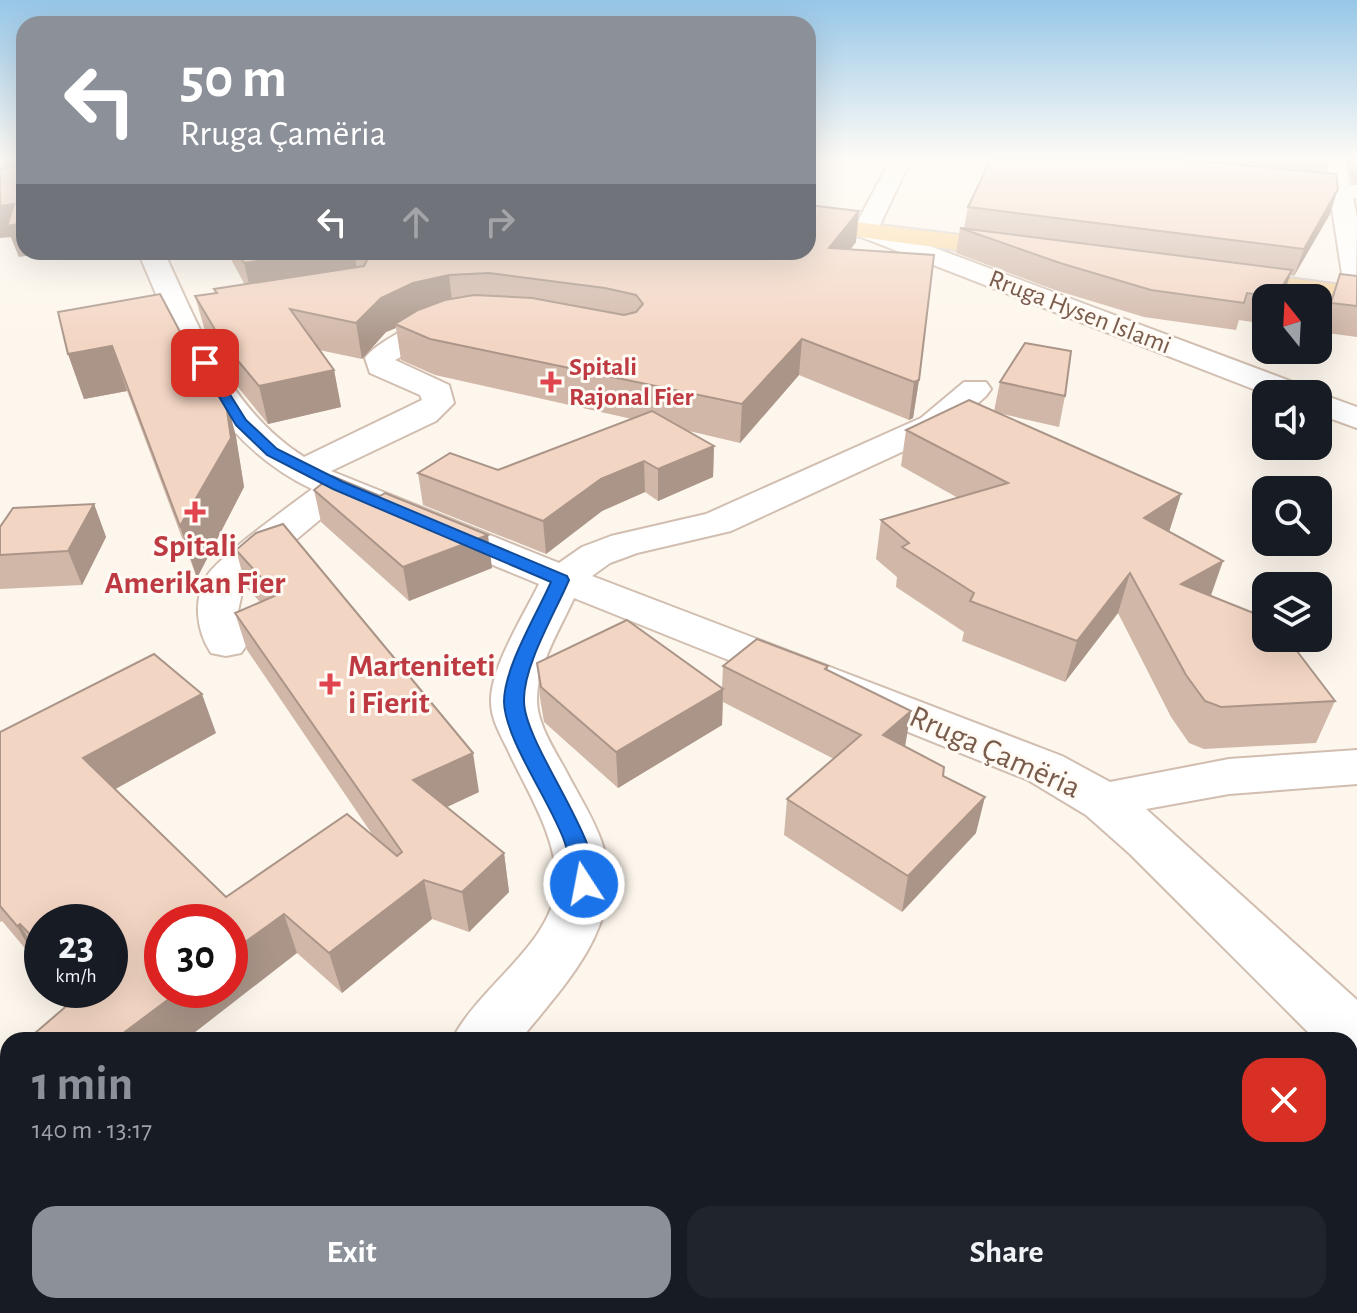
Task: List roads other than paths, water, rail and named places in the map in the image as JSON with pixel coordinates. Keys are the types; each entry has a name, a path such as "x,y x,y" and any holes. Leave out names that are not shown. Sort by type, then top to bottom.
{"main road":[{"path":"856,220 1039,246"},
{"path":"816,223 868,223"},
{"path":"1357,280 1209,268 1357,295"}],"street":[{"path":"1352,220 1357,280"},
{"name":"Rruga Hysen Islami","path":"868,223 1260,380"},
{"name":"Rruga Çamëria","path":"157,260 198,316 241,422 272,452 321,478 561,580 1045,768 1104,802 1228,914 1349,1032"},
{"path":"226,643 217,611 225,579 321,478 438,403 438,392 381,367 380,358 439,323 481,315"},
{"path":"490,1032 558,950 578,914 584,884 576,843 521,728 514,702 519,673 561,580 596,555 625,544 718,523 933,425 975,389"},
{"path":"1332,408 1357,418"},
{"path":"1104,802 1145,790 1220,776 1357,767"}],"place":[{"name":"Spitali Rajonal Fier","path":"551,382"},
{"name":"Spitali Amerikan Fier","path":"195,512"},
{"name":"Marteniteti i Fierit","path":"330,684"}]}
